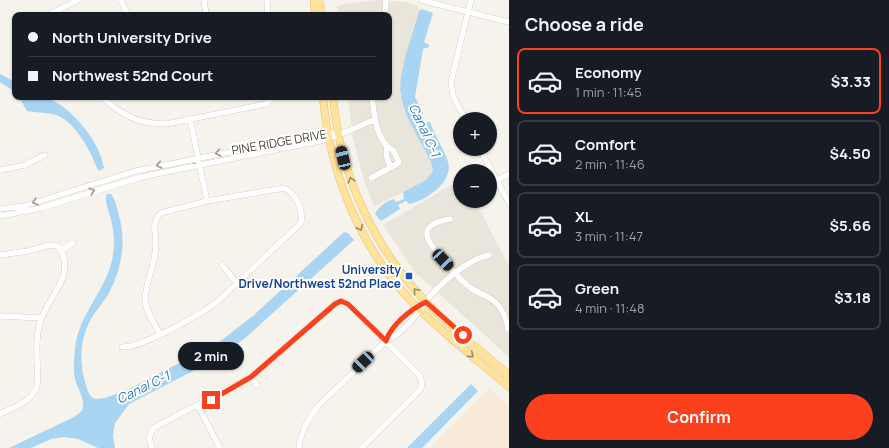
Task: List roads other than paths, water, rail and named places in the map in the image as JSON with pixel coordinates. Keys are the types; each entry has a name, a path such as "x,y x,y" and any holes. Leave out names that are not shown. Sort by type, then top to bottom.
{"main road":[{"path":"314,0 315,12"},
{"path":"319,0 321,12"},
{"path":"324,0 325,12"},
{"path":"323,100 328,136 345,196 363,234 390,276 419,309 509,387"},
{"path":"333,100 338,134 354,189 375,234 397,268 426,302 509,375"}],"street":[{"path":"54,12 78,0"},
{"path":"121,0 127,12"},
{"path":"204,0 206,12"},
{"path":"267,0 268,12"},
{"path":"385,12 386,0"},
{"path":"421,0 509,22"},
{"path":"461,112 453,96 451,82 471,0"},
{"path":"105,100 112,107 138,122 152,124 166,124 190,120 266,104 271,100"},
{"path":"371,178 399,162 394,150 388,147 374,120 372,100"},
{"path":"190,120 207,202"},
{"path":"338,134 350,131 374,120"},
{"name":"PINE RIDGE DRIVE","path":"0,216 41,208 119,182 338,134"},
{"name":"PINE RIDGE DRIVE","path":"0,209 24,206 136,170 198,157 328,136"},
{"path":"388,147 386,153 387,160 390,165 394,166"},
{"path":"0,170 25,165 45,155"},
{"path":"509,174 497,180 509,203"},
{"path":"122,347 130,348 160,334 203,312 217,302 301,222 302,214 296,197 284,188 161,212 154,224 156,244 153,268 145,298 146,305 160,334"},
{"path":"450,219 442,221 429,228 426,234 433,248 470,288 487,296 499,306 506,320 508,329"},
{"path":"61,250 73,243"},
{"path":"0,255 28,251 50,245 56,246 61,250 64,256 66,272 41,318 37,348 38,382 35,393 24,403 0,414"},
{"path":"299,448 301,433 310,416 319,405 386,341 394,338 419,309 456,273 479,257 489,255"},
{"path":"222,265 237,283"},
{"path":"152,448 150,432 155,427 198,406 251,377 335,304 341,301 348,304 386,341 420,376 422,384 420,390 362,448"},
{"path":"386,341 389,332 419,309"},
{"path":"0,316 41,318"},
{"path":"398,324 403,328"},
{"path":"251,377 257,385"},
{"path":"198,406 220,448"}],"water":[{"name":"Canal C-1","path":"422,9 433,13 424,42 429,45 429,47 423,49 415,97 423,113 421,119 425,123 430,122 446,157 449,169 447,177 443,183 430,195 416,202 409,204 406,201 398,205 400,209 381,221 375,214 380,207 394,199 396,202 404,199 403,192 426,180 433,171 431,162 407,117 400,91 406,56 419,11"},
{"path":"0,74 12,80 12,90 0,82"},
{"path":"21,100 51,100 66,109 75,117 91,137 97,147 104,168 99,171 80,135 67,121 60,116 52,114 27,111"},
{"name":"Canal C-1","path":"107,194 111,194 117,207 123,238 120,265 114,283 108,295 91,319 83,342 81,358 83,374 88,392 95,399 105,398 127,390 218,343 254,315 344,232 348,233 354,240 243,340 191,372 129,404 115,423 113,435 115,448 98,448 78,439 65,437 51,439 31,448 9,448 74,417 82,411 83,403 74,375 75,349 81,325 104,283 109,272 113,255 113,233 106,201"},
{"path":"471,384 478,391 422,448 407,448"}],"place":[{"name":"University Drive/Northwest 52nd Place","path":"409,276"}]}
